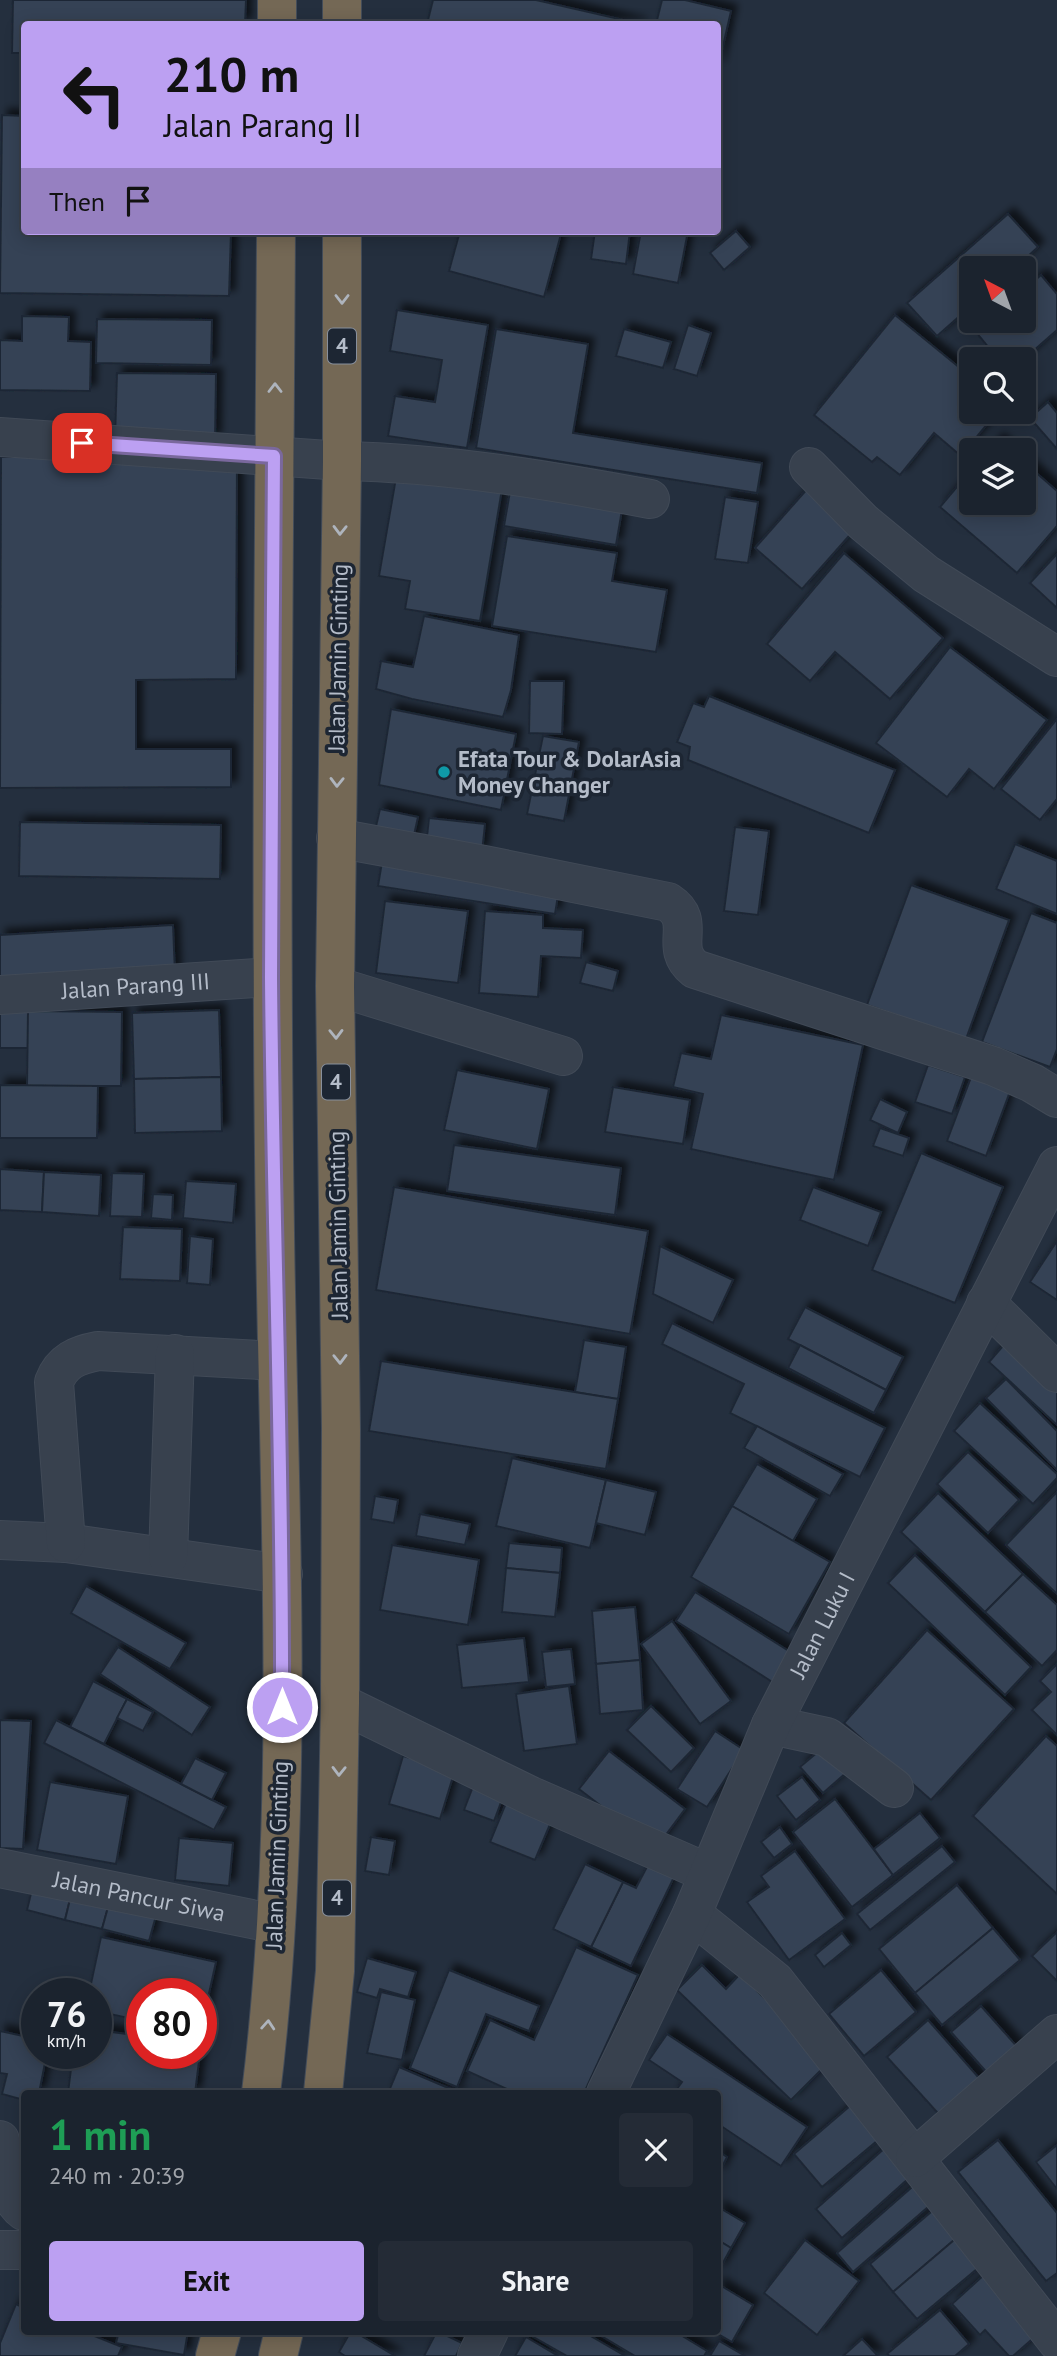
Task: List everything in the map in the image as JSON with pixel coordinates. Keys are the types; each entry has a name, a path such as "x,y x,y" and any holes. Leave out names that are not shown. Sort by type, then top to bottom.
{"highway":[{"path":"277,0 277,21"},
{"path":"342,0 342,21"},
{"name":"Jalan Jamin Ginting","path":"261,2090 276,1924 281,1734 282,1574 271,977 276,235"},
{"name":"Jalan Jamin Ginting","path":"323,2090 335,1971 340,1703 341,1429 335,986 342,461 342,235"},
{"path":"215,2356 221,2335"},
{"path":"278,2356 283,2335"}],"street":[{"path":"0,437 342,461 392,462 529,477 650,499"},
{"path":"809,467 863,522 926,574 1057,657"},
{"path":"336,838 668,902 679,909 683,916 682,950 685,961 695,969 993,1066 1032,1083 1057,1098"},
{"name":"Jalan Parang III","path":"0,995 271,977"},
{"path":"335,986 563,1056"},
{"name":"Jalan Luku I","path":"607,2090 692,1914 771,1725 1057,1168"},
{"path":"986,1303 1057,1373"},
{"path":"66,1543 54,1381 59,1368 81,1354 98,1351 277,1361"},
{"path":"167,1557 175,1354"},
{"path":"0,1540 66,1543 282,1574"},
{"path":"340,1703 531,1796 708,1873"},
{"path":"771,1725 827,1737 894,1788"},
{"name":"Jalan Pancur Siwa","path":"0,1868 276,1924"},
{"path":"692,1914 775,1981 1057,2341"},
{"path":"915,2158 1057,2034"},
{"path":"0,2140 10,2190 21,2209"},
{"path":"0,2250 21,2250"},
{"path":"477,2356 487,2335"}],"building":[{"path":"13,0 246,0 245,21 21,21 21,53 12,53"},
{"path":"433,0 536,0 628,21 428,21"},
{"path":"662,0 685,0 731,11 721,55 721,21 657,21"},
{"path":"2,115 21,116 21,235 231,235 229,296 0,293"},
{"path":"1008,214 1038,247 1028,256 960,256"},
{"path":"736,231 750,247 724,270 710,253"},
{"path":"459,235 561,235 544,297 449,271"},
{"path":"594,235 630,235 626,264 591,259"},
{"path":"640,235 687,235 678,283 633,274"},
{"path":"959,257 959,317 937,336 907,303"},
{"path":"1041,275 1057,294 1057,330 1036,348 988,347 977,333 1036,333 1036,279"},
{"path":"397,310 488,325 467,448 388,436 395,396 435,402 442,360 390,351"},
{"path":"895,315 959,367 959,424 987,424 976,438 959,438 959,454 934,433 900,475 877,457 872,462 814,415"},
{"path":"22,316 69,317 68,341 91,342 90,391 0,390 0,340 22,341"},
{"path":"97,319 212,320 211,365 96,363"},
{"path":"688,325 711,333 697,376 674,369"},
{"path":"496,329 588,344 573,433 762,463 757,493 476,448"},
{"path":"624,329 671,342 663,368 616,356"},
{"path":"117,373 216,374 215,439 115,438"},
{"path":"1048,402 1057,413 1057,449 1035,424 1036,413"},
{"path":"1,457 237,457 236,679 136,680 136,749 231,749 231,787 0,788"},
{"path":"397,472 502,489 480,621 405,609 410,581 379,576"},
{"path":"1036,473 1057,491 1057,526 1017,573 940,507 959,484 959,515 1036,515"},
{"path":"512,480 624,498 616,545 504,526"},
{"path":"809,487 856,528 802,589 755,548"},
{"path":"725,497 758,502 748,563 715,559"},
{"path":"507,536 617,553 612,581 667,590 656,652 492,626"},
{"path":"844,553 943,638 890,699 835,652 810,681 767,644"},
{"path":"1057,554 1057,608 1030,583"},
{"path":"424,616 519,635 511,690 503,717 376,689 381,661 413,667"},
{"path":"950,647 1047,720 994,789 969,769 947,797 876,743"},
{"path":"530,681 564,681 562,734 529,733"},
{"path":"709,696 895,770 869,833 688,760 690,747 677,742 693,703 704,707"},
{"name":"Efata Tour & DolarAsia Money Changer","path":"391,709 516,734 501,810 379,785"},
{"path":"1057,719 1057,799 1040,820 1001,789"},
{"path":"543,736 579,742 564,821 527,814"},
{"path":"380,809 418,817 412,844 374,835"},
{"path":"429,818 485,824 482,852 426,846"},
{"path":"20,822 221,825 220,879 19,876"},
{"path":"735,827 769,831 758,915 724,911"},
{"path":"1015,844 1057,861 1057,914 996,889"},
{"path":"383,856 560,883 555,914 378,886"},
{"path":"911,885 1009,920 966,1039 867,1005"},
{"path":"385,901 468,911 458,983 376,973"},
{"path":"485,911 543,915 543,928 583,930 581,958 541,956 538,997 479,993"},
{"path":"1031,913 1057,923 1057,1049 1050,1067 982,1042"},
{"path":"173,925 175,974 0,984 0,935"},
{"path":"586,962 618,971 613,991 580,983"},
{"path":"0,1010 28,1011 28,1048 0,1048"},
{"path":"219,1010 221,1077 134,1079 132,1013"},
{"path":"28,1011 122,1012 121,1086 27,1086"},
{"path":"721,1015 863,1045 834,1180 691,1149 703,1094 673,1087 681,1053 711,1059"},
{"path":"928,1065 965,1077 952,1114 915,1102"},
{"path":"457,1070 549,1089 537,1149 444,1130"},
{"path":"973,1072 1012,1086 986,1156 947,1141"},
{"path":"221,1077 222,1131 135,1133 134,1079"},
{"path":"0,1085 98,1086 97,1138 0,1138"},
{"path":"613,1087 690,1100 683,1144 605,1132"},
{"path":"880,1099 907,1112 898,1133 870,1120"},
{"path":"880,1128 909,1138 903,1156 873,1146"},
{"path":"454,1145 621,1168 615,1215 447,1191"},
{"path":"921,1153 1003,1187 955,1303 872,1270"},
{"path":"0,1169 44,1172 42,1212 0,1210"},
{"path":"44,1172 101,1175 99,1216 42,1212"},
{"path":"112,1173 144,1174 142,1217 110,1216"},
{"path":"186,1181 236,1184 233,1223 183,1218"},
{"path":"394,1187 648,1231 630,1334 376,1290"},
{"path":"813,1187 881,1212 868,1246 800,1220"},
{"path":"153,1194 173,1195 172,1220 151,1218"},
{"path":"123,1227 182,1229 180,1281 120,1279"},
{"path":"190,1236 213,1239 210,1285 187,1283"},
{"path":"1057,1241 1057,1300 1030,1282"},
{"path":"660,1246 733,1280 713,1323 653,1294"},
{"path":"805,1307 903,1357 886,1390 788,1339"},
{"path":"672,1323 885,1428 860,1477 730,1413 744,1384 662,1344"},
{"path":"1009,1339 1057,1383 1057,1425 989,1362"},
{"path":"584,1340 626,1347 618,1399 575,1392"},
{"path":"800,1345 886,1390 874,1413 788,1368"},
{"path":"381,1361 618,1399 606,1469 369,1431"},
{"path":"1006,1379 1057,1431 1057,1470 986,1398"},
{"path":"980,1403 1057,1474 1057,1478 1033,1504 954,1431"},
{"path":"757,1426 843,1474 830,1496 744,1448"},
{"path":"968,1452 1019,1500 988,1533 937,1484"},
{"path":"512,1458 606,1480 590,1548 496,1526"},
{"path":"757,1464 817,1499 793,1541 732,1506"},
{"path":"606,1480 656,1492 645,1535 596,1523"},
{"path":"1057,1492 1057,1594 1006,1545"},
{"path":"938,1493 1023,1574 985,1612 901,1532"},
{"path":"375,1496 398,1500 394,1523 371,1519"},
{"path":"732,1506 830,1562 789,1634 691,1577"},
{"path":"420,1514 470,1524 465,1545 416,1536"},
{"path":"509,1543 562,1548 560,1573 506,1568"},
{"path":"392,1545 479,1560 468,1625 380,1610"},
{"path":"915,1555 1031,1667 1005,1695 888,1583"},
{"path":"506,1568 560,1573 555,1617 502,1612"},
{"path":"1023,1574 1057,1605 1057,1650 1042,1666 985,1612"},
{"path":"86,1586 186,1643 170,1669 71,1613"},
{"path":"695,1592 792,1653 774,1683 676,1621"},
{"path":"635,1607 640,1660 596,1664 592,1611"},
{"path":"672,1621 731,1701 700,1724 641,1644"},
{"path":"927,1630 1014,1709 931,1800 844,1723"},
{"path":"524,1638 529,1682 462,1688 457,1645"},
{"path":"118,1647 210,1707 192,1735 100,1674"},
{"path":"571,1649 575,1684 546,1687 542,1652"},
{"path":"640,1660 643,1710 600,1714 596,1664"},
{"path":"1057,1664 1057,1735 1032,1710 1051,1692 1040,1681"},
{"path":"93,1681 127,1699 104,1744 70,1727"},
{"path":"569,1686 577,1744 524,1751 516,1694"},
{"path":"127,1699 153,1712 143,1731 117,1718"},
{"path":"651,1706 694,1748 671,1772 627,1730"},
{"path":"0,1720 31,1721 23,1849 0,1848"},
{"path":"56,1720 226,1807 214,1830 44,1743"},
{"path":"715,1731 744,1750 707,1807 677,1789"},
{"path":"1046,1736 1057,1746 1057,1894 973,1816"},
{"path":"825,1746 847,1772 823,1793 800,1767"},
{"path":"609,1751 685,1809 656,1848 579,1789"},
{"path":"403,1756 455,1770 440,1819 389,1804"},
{"path":"195,1758 226,1773 212,1800 181,1784"},
{"path":"477,1776 507,1786 494,1821 464,1810"},
{"path":"802,1777 820,1800 796,1820 777,1796"},
{"path":"50,1782 128,1796 116,1864 37,1850"},
{"path":"511,1791 556,1810 535,1860 490,1842"},
{"path":"835,1799 893,1875 852,1907 793,1832"},
{"path":"920,1813 940,1838 893,1875 874,1849"},
{"path":"780,1827 792,1844 774,1858 761,1842"},
{"path":"371,1837 395,1841 389,1875 365,1871"},
{"path":"179,1838 233,1843 229,1886 175,1880"},
{"path":"942,1846 955,1862 870,1930 857,1914"},
{"path":"795,1851 845,1919 789,1960 747,1902 769,1887 761,1876"},
{"path":"650,1861 676,1873 631,1966 591,1947 623,1882 636,1888"},
{"path":"585,1864 623,1882 591,1947 553,1929"},
{"path":"34,1881 72,1891 65,1920 27,1910"},
{"path":"957,1885 993,1928 915,1993 879,1949"},
{"path":"72,1891 110,1900 102,1929 65,1920"},
{"path":"110,1900 157,1912 149,1941 102,1929"},
{"path":"993,1928 1020,1960 942,2025 915,1993"},
{"path":"1057,1932 1057,1981 1032,1956"},
{"path":"842,1933 851,1945 824,1967 815,1955"},
{"path":"101,1937 216,1962 212,1978 126,1978 126,2018 112,2014 112,1978 92,1978"},
{"path":"576,1947 638,1975 585,2090 509,2090 467,2071 490,2020 534,2040"},
{"path":"367,1958 416,1972 408,1997 380,1989 377,1998 357,1992"},
{"path":"702,1965 726,1989 740,1974 829,2062 791,2100 677,1990"},
{"path":"449,1970 539,2006 529,2031 486,2014 457,2087 410,2068"},
{"path":"881,1970 916,2012 864,2056 829,2014"},
{"path":"381,1992 415,2000 402,2060 367,2053"},
{"path":"981,2006 1020,2050 990,2076 951,2032"},
{"path":"928,2020 986,2086 946,2122 887,2057"},
{"path":"0,2031 21,2036 21,2069 44,2069 40,2090 21,2090 21,2099 2,2094 7,2074 0,2073"},
{"path":"112,2032 126,2034 126,2069 198,2069 195,2090 68,2090 71,2069 112,2069"},
{"path":"667,2034 807,2127 781,2166 721,2126 721,2090 676,2090 682,2082 649,2060"},
{"path":"399,2067 453,2090 389,2090"},
{"path":"850,2106 878,2140 822,2187 794,2154"},
{"path":"894,2140 919,2169 842,2238 816,2209"},
{"path":"998,2140 1057,2213 1057,2273 1046,2281 958,2172"},
{"path":"1057,2145 1057,2189 1036,2162"},
{"path":"721,2153 727,2157 721,2169"},
{"path":"919,2181 936,2200 853,2272 837,2253"},
{"path":"937,2207 960,2235 893,2292 870,2264"},
{"path":"721,2209 745,2223 731,2248 721,2242"},
{"path":"960,2235 984,2263 917,2319 893,2292"},
{"path":"805,2240 859,2281 817,2335 764,2293"},
{"path":"721,2242 731,2248 721,2266"},
{"path":"985,2274 1038,2334 1013,2356 1009,2356 985,2330 980,2335 952,2304"},
{"path":"721,2286 753,2305 732,2342 720,2335"},
{"path":"16,2304 21,2306 21,2335 92,2335 122,2347 118,2356 0,2356 0,2343"},
{"path":"940,2310 969,2344 955,2356 887,2354"},
{"path":"118,2335 187,2335 184,2355 116,2343"},
{"path":"349,2335 360,2335 395,2356 345,2356 339,2352"},
{"path":"435,2335 445,2335 462,2343 456,2356 424,2356"},
{"path":"530,2335 589,2335 625,2356 567,2356"},
{"path":"600,2335 681,2335 707,2351 704,2356 635,2356"},
{"path":"526,2337 558,2356 515,2356"},
{"path":"862,2339 878,2356 843,2356"},
{"path":"719,2341 745,2356 710,2356"}],"place":[{"name":"Efata Tour & DolarAsia Money Changer","path":"444,772"}],"route":[{"path":"82,443 274,456 271,977 282,1707"}]}
